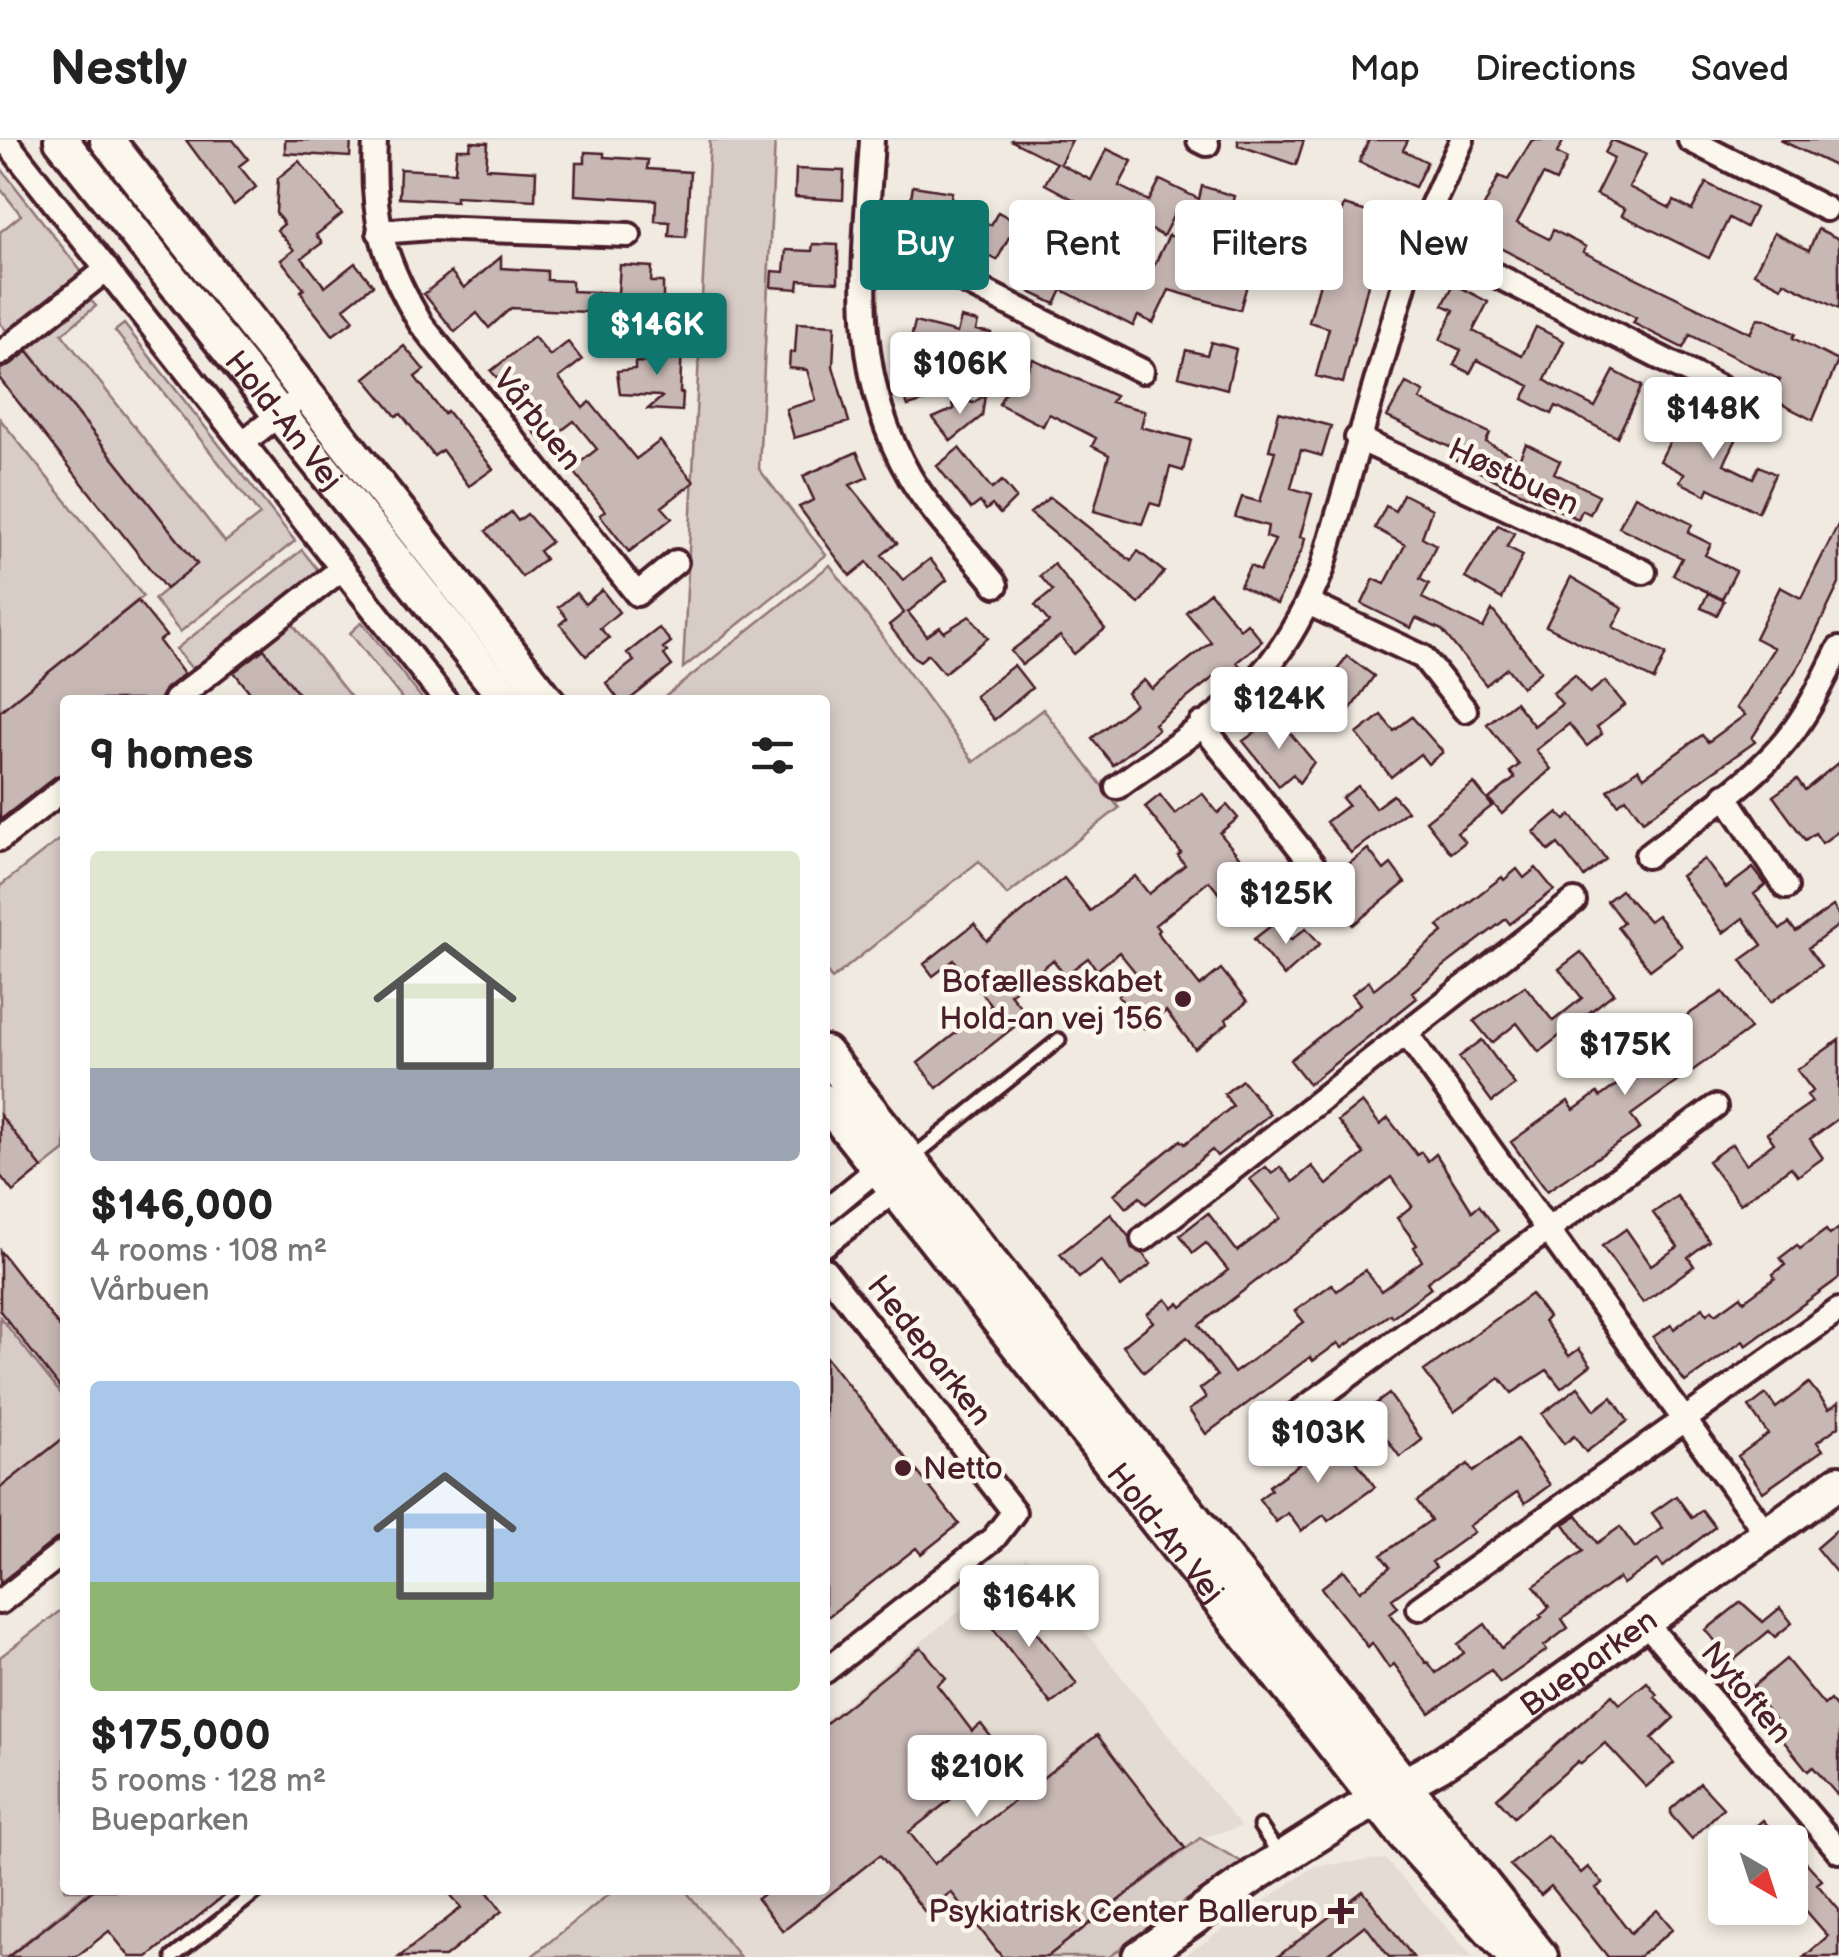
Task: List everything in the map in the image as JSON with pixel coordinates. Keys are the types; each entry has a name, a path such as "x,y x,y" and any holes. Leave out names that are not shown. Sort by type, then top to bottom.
{"street":[{"path":"4,140 440,695"},
{"name":"Hold-An Vej","path":"60,140 503,695"},
{"name":"Hold-An Vej","path":"107,140 543,695"},
{"name":"Vårbuen","path":"375,140 373,177 379,232 394,280 421,324 637,594 676,562"},
{"path":"869,200 872,140"},
{"path":"1434,200 1462,140"},
{"path":"1690,140 1826,209"},
{"path":"379,232 431,228 629,235"},
{"path":"0,354 107,269"},
{"path":"1503,279 1742,399"},
{"path":"865,290 866,351 880,416 912,479 996,586"},
{"path":"982,290 1142,370"},
{"path":"1117,787 1248,687 1268,666 1308,603 1322,570 1402,290"},
{"path":"242,443 307,393"},
{"name":"Høstbuen","path":"1357,438 1644,572"},
{"path":"182,695 340,570"},
{"path":"1308,603 1423,658 1466,710"},
{"path":"1648,856 1767,761 1812,702 1839,649"},
{"path":"1200,724 1314,866"},
{"path":"0,839 60,792"},
{"path":"1725,795 1786,887"},
{"path":"1143,1239 1574,901"},
{"path":"1406,1034 1766,1533"},
{"name":"Hold-An Vej","path":"830,1059 1390,1792 1422,1855 1515,1957"},
{"name":"Hold-An Vej","path":"830,1107 1390,1792 1541,1957"},
{"path":"1283,1424 1715,1107"},
{"path":"830,1239 910,1160"},
{"path":"830,1209 887,1179"},
{"name":"Hedeparken","path":"830,1276 1014,1512 994,1538 830,1667"},
{"path":"1420,1608 1839,1310"},
{"name":"Bueparken","path":"1138,1957 1282,1858 1504,1722 1839,1482"},
{"path":"0,1602 60,1554"},
{"name":"Nytoften","path":"1644,1621 1839,1851"}],"lane":[{"path":"910,1160 1059,1040"},
{"path":"1260,1826 1282,1858"},
{"path":"173,1957 253,1895"}],"shaded area":[{"path":"710,140 775,140 759,469 826,555 683,668"},
{"path":"0,167 84,275 10,335 0,323 0,232 21,215 0,188"},
{"path":"87,296 96,306 62,334 225,542 260,515 115,331 124,324 295,541 180,632 154,599 197,564 25,346"},
{"path":"0,419 143,596 0,711"},
{"path":"302,550 322,575 196,674 176,649"},
{"path":"830,565 974,762 1043,709 1119,808 1007,895 979,861 832,979 830,695 667,695"},
{"path":"290,621 349,695 299,695 261,646"},
{"path":"362,622 419,695 399,695 350,633"},
{"path":"60,839 60,1154 42,1168 0,1115 0,886"},
{"path":"0,1317 60,1393 60,1441 0,1488"},
{"path":"1026,1557 1241,1827 1200,1838 1047,1957 740,1957 689,1895 830,1895 830,1716"},
{"path":"60,1611 60,1895 84,1895 7,1957 0,1957 0,1657"},
{"path":"1200,1838 1242,1862 1109,1957 1047,1957"},
{"name":"Psykiatrisk Center Ballerup","path":"1385,1859 1473,1957 1183,1957 1315,1866"},
{"path":"608,1895 689,1895 740,1957 531,1957"}],"building":[{"path":"186,140 233,140 248,159 239,166 256,187 234,205"},
{"path":"285,140 351,140 350,157 285,153"},
{"path":"1010,140 1072,140 1060,164 1091,180 1107,149 1132,161 1119,186 1147,200 1074,200 1045,184 1056,163"},
{"path":"1238,140 1304,140 1296,165 1238,145"},
{"path":"1369,140 1408,140 1403,150 1427,162 1415,187 1359,162"},
{"path":"1532,140 1564,140 1557,153 1567,159 1556,181 1543,175 1517,223 1549,239 1553,230 1586,247 1583,252 1750,333 1758,318 1765,319 1838,361 1813,420 1770,398 1780,380 1690,335 1683,348 1633,323 1636,318 1503,249 1503,200 1487,200 1499,176 1508,180"},
{"path":"1612,140 1646,154 1629,187 1670,208 1674,201 1692,210 1706,183 1755,208 1746,227 1729,218 1709,258 1622,215 1625,209 1596,194 1614,158 1605,153"},
{"path":"1780,140 1839,140 1839,168"},
{"path":"471,142 488,143 486,168 536,171 535,200 399,198 400,169 455,172 457,149 470,149"},
{"path":"585,152 648,160 647,169 690,172 686,237 669,236 670,222 655,221 656,200 575,195 576,163 585,163"},
{"path":"299,161 342,214 316,235 322,243 302,258 325,287 355,263 373,285 344,308 354,320 333,335 281,260 294,250 277,230 284,224 276,213 278,178"},
{"path":"796,169 844,171 843,200 795,197"},
{"path":"1160,180 1199,199 1202,186 1234,196 1233,200 1175,200 1175,213 1163,236 1155,232 1155,200 1150,200"},
{"path":"913,186 952,192 951,200 911,200"},
{"path":"1343,208 1363,211 1363,290 1367,290 1343,383 1316,376 1329,328 1309,322 1318,290 1343,290"},
{"path":"998,212 1009,218 1009,237 997,260 989,256 989,224"},
{"path":"1818,229 1839,239 1839,309 1784,282 1782,287 1754,273 1774,233 1809,250"},
{"path":"1169,235 1175,238 1175,290 1246,290 1240,310 1169,290 1153,323 1138,316 1133,326 1062,290 1155,290 1155,264"},
{"path":"813,244 838,245 838,282 799,280 798,289 771,287 772,271 784,272 786,250 812,251"},
{"path":"501,257 501,268 547,271 547,280 572,281 572,291 618,293 620,265 652,267 651,282 663,282 663,316 511,308 489,328 477,313 455,332 424,294 451,272 464,288"},
{"path":"1031,290 1062,290 1055,304"},
{"path":"1451,290 1465,290 1488,302 1473,331 1522,356 1536,327 1564,341 1545,380 1595,407 1614,371 1642,386 1617,437 1556,406 1552,414 1523,399 1530,386 1477,360 1470,373 1454,365 1461,350 1440,340 1454,310 1443,305"},
{"path":"961,318 978,322 976,330 991,333 987,349 976,347 971,365 932,355 947,395 908,406 892,365 906,360 915,322 957,333"},
{"path":"797,323 835,325 833,366 849,422 794,438 786,409 816,400 807,370 789,368 790,352 795,352"},
{"path":"534,337 550,356 568,342 582,360 559,378 583,408 590,402 636,459 660,441 694,482 662,507 672,518 629,552 600,515 605,511 572,469 597,449 574,421 544,444 527,423 533,418 491,371"},
{"path":"659,342 682,343 682,411 648,409 660,396 620,394 617,371 635,369 635,362 658,363"},
{"path":"1211,342 1236,349 1227,389 1179,376 1186,350 1207,355"},
{"path":"404,346 424,370 415,377 493,469 469,486 442,450 434,456 401,414 396,416 365,378"},
{"path":"28,351 197,564 166,589 0,379 0,369"},
{"path":"1033,359 1115,396 1111,402 1145,411 1141,427 1191,440 1183,471 1170,467 1160,506 1150,503 1142,524 1094,511 1109,455 1092,446 1096,438 1049,414 1043,426 999,404 1010,382 1019,387"},
{"path":"1406,383 1424,392 1420,400 1490,433 1486,442 1519,459 1526,444 1560,461 1554,473 1599,495 1590,514 1582,510 1578,519 1507,486 1454,459 1458,451 1387,417"},
{"path":"985,395 982,416 951,441 933,418 954,409 952,404 963,399 973,403"},
{"path":"1686,409 1738,436 1724,464 1753,478 1759,466 1775,474 1758,512 1709,488 1706,495 1680,482 1684,474 1660,461"},
{"path":"1279,412 1331,426 1322,456 1301,450 1291,488 1312,494 1300,537 1305,538 1303,547 1277,604 1240,586 1250,566 1260,571 1275,540 1266,537 1268,526 1235,517 1242,497 1260,502 1275,451 1269,450"},
{"path":"959,448 992,489 1002,481 1016,498 1000,514 992,505 986,510 980,502 971,509 937,466"},
{"path":"857,452 868,477 850,485 897,543 882,555 903,580 930,559 947,580 908,612 927,636 940,627 944,632 970,616 988,638 944,673 928,654 920,661 914,657 889,625 904,613 867,562 850,576 799,507 814,500 803,476"},
{"path":"1403,494 1432,509 1422,537 1436,545 1420,579 1429,584 1422,598 1483,628 1492,610 1541,671 1522,687 1507,668 1486,685 1442,630 1416,618 1411,628 1362,604 1374,579 1385,584 1405,545 1375,528 1386,506 1395,511"},
{"path":"1635,496 1692,524 1688,533 1711,544 1705,555 1736,571 1722,599 1673,575 1682,558 1619,527"},
{"path":"1050,497 1131,561 1138,551 1164,572 1139,604 1030,513"},
{"path":"511,512 518,521 527,514 551,542 539,551 545,559 522,577 486,531"},
{"path":"1839,523 1839,584 1803,659 1752,738 1755,742 1643,821 1626,798 1618,804 1608,790 1638,769 1644,777 1702,735 1708,742 1745,715 1736,708 1774,648 1755,638 1780,587 1801,598"},
{"path":"1498,525 1514,533 1507,547 1523,555 1502,599 1465,578"},
{"path":"1054,564 1105,629 1074,654 1060,636 1022,665 1011,651 1049,622 1035,605 1053,591 1040,576"},
{"path":"1571,577 1623,608 1613,627 1666,654 1654,680 1546,626"},
{"path":"602,590 619,612 600,628 609,638 586,656 560,624 567,618 558,607 576,593 585,604"},
{"path":"1210,592 1240,629 1247,623 1262,641 1237,662 1243,670 1227,684 1219,673 1154,724 1158,729 1113,765 1092,738 1135,704 1127,693 1144,680 1152,689 1211,642 1186,612"},
{"path":"1708,593 1724,601 1717,615 1701,608"},
{"path":"138,601 166,636 159,641 184,674 162,695 60,695 60,775 0,820 0,711"},
{"path":"659,628 671,642 663,648 672,666 635,695 615,695 606,683 634,661 627,653"},
{"path":"264,649 299,695 252,695 234,672"},
{"path":"1347,656 1374,676 1342,721 1315,702"},
{"path":"1014,665 1032,688 994,720 975,696"},
{"path":"1575,675 1590,693 1605,681 1625,705 1597,727 1602,734 1587,746 1569,724 1536,750 1551,769 1502,814 1489,799 1515,778 1510,772 1519,765 1487,724 1515,702 1534,726 1562,704 1553,693"},
{"path":"1381,715 1394,731 1412,717 1443,752 1428,764 1420,754 1391,777 1357,734"},
{"path":"1277,717 1314,762 1299,783 1293,774 1279,786 1243,741"},
{"path":"1839,762 1839,831 1822,843 1815,833 1805,840 1773,796 1797,779 1805,790"},
{"path":"1474,783 1492,806 1457,833 1465,842 1451,853 1426,821"},
{"path":"1358,786 1375,808 1393,795 1407,811 1351,853 1326,822 1348,805 1342,798"},
{"path":"1202,793 1218,813 1227,805 1238,818 1220,833 1264,888 1267,886 1283,905 1263,922 1246,900 1233,911 1209,881 1155,925 1200,986 1221,969 1247,1002 1195,1049 1166,1011 1144,1028 1118,996 1140,978 1119,952 1097,970 1088,958 1065,975 1053,960 1010,994 1028,1016 937,1088 918,1063 991,1005 954,960 933,976 924,964 974,924 987,941 1064,878 1090,911 1135,876 1149,894 1185,865 1178,856 1181,853 1145,807 1160,795 1175,814"},
{"path":"1558,812 1565,820 1571,815 1606,859 1584,877 1558,844 1549,851 1534,832"},
{"path":"1368,849 1384,870 1391,864 1405,883 1353,925 1335,904 1355,888 1341,870"},
{"path":"1704,859 1726,888 1753,868 1766,885 1754,894 1780,930 1789,923 1796,932 1833,906 1839,915 1839,925 1808,948 1821,966 1771,1002 1741,960 1762,945 1743,918 1723,933 1681,876"},
{"path":"1536,868 1554,890 1510,924 1506,919 1443,967 1412,992 1417,998 1309,1084 1290,1060 1360,1004 1352,994 1369,981 1374,989 1443,932 1438,926 1502,877 1504,880 1517,869 1524,878"},
{"path":"1621,890 1649,921 1657,915 1682,946 1650,970 1617,927 1623,922 1607,901"},
{"path":"1276,922 1291,940 1306,928 1320,944 1284,976 1254,939"},
{"path":"1581,952 1614,993 1539,1052 1517,1023 1492,1043 1474,1021 1525,986 1553,1021 1582,998 1559,969"},
{"path":"1723,992 1750,1029 1631,1115 1640,1129 1547,1191 1511,1142 1568,1101 1574,1110 1597,1093 1600,1097 1644,1060 1651,1069 1681,1047 1667,1028"},
{"path":"1482,1040 1515,1085 1492,1102 1459,1057"},
{"path":"1839,1040 1839,1118 1810,1139 1823,1158 1798,1176 1791,1167 1740,1204 1708,1161 1732,1144 1746,1164 1774,1143 1767,1133 1812,1102 1807,1095 1813,1091 1797,1070"},
{"path":"1242,1080 1270,1114 1217,1156 1212,1150 1146,1204 1140,1197 1126,1208 1114,1194 1181,1140 1185,1144 1233,1106 1224,1094"},
{"path":"1362,1102 1380,1125 1388,1118 1417,1155 1421,1152 1428,1161 1436,1154 1472,1211 1479,1205 1498,1231 1427,1282 1431,1288 1392,1317 1390,1314 1342,1348 1338,1343 1313,1361 1310,1357 1206,1434 1189,1410 1206,1398 1200,1389 1217,1376 1187,1337 1144,1372 1123,1346 1153,1322 1147,1314 1166,1299 1173,1308 1179,1303 1182,1307 1228,1270 1206,1243 1193,1253 1180,1235 1208,1213 1237,1251 1281,1218 1250,1179 1266,1167 1272,1174 1280,1167 1293,1182 1312,1166 1327,1185 1364,1154 1338,1121","holes":["1391,1177 1412,1206 1397,1218 1417,1245 1414,1247 1422,1261 1381,1291 1365,1270 1337,1291 1332,1284 1295,1311 1304,1322 1234,1373 1199,1325"]},
{"path":"0,1115 42,1168 13,1192 0,1175"},
{"path":"1677,1196 1709,1241 1688,1257 1694,1266 1643,1303 1602,1246 1626,1229 1651,1265 1678,1247 1653,1213"},
{"path":"1111,1214 1129,1237 1132,1249 1151,1264 1121,1287 1101,1261 1079,1278 1060,1254"},
{"path":"1839,1228 1839,1278 1746,1346 1743,1341 1685,1382 1653,1337 1671,1325 1674,1329 1703,1307 1707,1314 1712,1310 1716,1314 1741,1296 1744,1301 1775,1278 1773,1274 1785,1265 1780,1258 1826,1230 1830,1235"},
{"path":"0,1251 60,1328 60,1388 0,1311"},
{"path":"1531,1294 1548,1317 1544,1321 1569,1356 1579,1349 1591,1365 1561,1388 1547,1370 1512,1393 1500,1378 1454,1412 1424,1371"},
{"path":"830,1362 959,1524 921,1554 916,1548 830,1615"},
{"path":"1809,1383 1829,1409 1839,1402 1839,1426 1817,1442 1823,1450 1763,1492 1738,1456 1768,1434 1749,1407 1766,1394 1776,1408"},
{"path":"1578,1387 1595,1410 1612,1397 1628,1421 1586,1452 1574,1436 1564,1444 1542,1414"},
{"path":"1389,1394 1422,1440 1400,1457 1366,1411"},
{"path":"1517,1439 1550,1485 1525,1503 1517,1492 1469,1526 1474,1532 1432,1562 1436,1567 1392,1599 1398,1607 1390,1613 1436,1673 1464,1653 1458,1644 1485,1624 1502,1648 1542,1617 1549,1607 1534,1586 1583,1551 1564,1524 1577,1515 1597,1543 1620,1527 1635,1548 1663,1528 1652,1513 1676,1496 1692,1518 1702,1510 1715,1527 1663,1567 1658,1560 1623,1584 1619,1578 1562,1619 1568,1628 1544,1646 1547,1650 1500,1683 1491,1670 1430,1713 1394,1664 1389,1668 1372,1643 1368,1647 1321,1588 1344,1570 1360,1591 1390,1567 1381,1555 1431,1520 1417,1501 1468,1464 1473,1472"},
{"path":"1341,1440 1375,1487 1328,1521 1324,1515 1301,1531 1288,1513 1276,1522 1259,1499 1271,1490 1269,1486 1302,1462 1295,1454 1310,1443 1319,1456"},
{"path":"60,1441 60,1538 0,1583 0,1488"},
{"path":"1839,1528 1839,1576 1816,1548"},
{"path":"1007,1595 1077,1684 1051,1704 982,1614"},
{"path":"1741,1602 1763,1622 1780,1608 1792,1623 1775,1637 1769,1631 1728,1665 1711,1646 1716,1642 1706,1630"},
{"path":"921,1647 946,1678 937,1685 972,1731 981,1724 1006,1756 909,1832 934,1864 1097,1735 1185,1848 1047,1957 1002,1957 951,1892 925,1912 880,1855 830,1894 830,1720"},
{"path":"1786,1659 1824,1705 1830,1700 1839,1711 1839,1797 1813,1767 1808,1771 1781,1738 1787,1734 1750,1689"},
{"path":"1737,1670 1750,1685 1732,1701 1718,1685"},
{"path":"1647,1682 1674,1718 1652,1738 1674,1763 1646,1787 1605,1743 1581,1764 1578,1761 1514,1817 1497,1798 1612,1695 1620,1704"},
{"path":"1700,1783 1723,1808 1692,1839 1671,1815 1671,1809"},
{"path":"1547,1835 1581,1873 1588,1867 1603,1883 1596,1888 1631,1933 1657,1910 1673,1929 1639,1957 1608,1957 1551,1886 1541,1895 1510,1865"},
{"path":"1808,1864 1822,1880 1817,1884 1839,1910 1839,1957 1804,1957 1828,1936 1808,1913"},
{"path":"1363,1891 1413,1957 1389,1957 1365,1925 1324,1957 1277,1957"},
{"path":"87,1895 225,1895 148,1957 130,1957 109,1931 76,1957 8,1957"},
{"path":"451,1895 490,1895 502,1911 445,1957 399,1957 461,1908"},
{"path":"762,1895 829,1895 783,1931 757,1899"}],"place":[{"name":"Bofællesskabet Hold-an vej 156","path":"1183,999"},
{"name":"Netto","path":"903,1468"},
{"name":"Psykiatrisk Center Ballerup","path":"1341,1911"}]}
